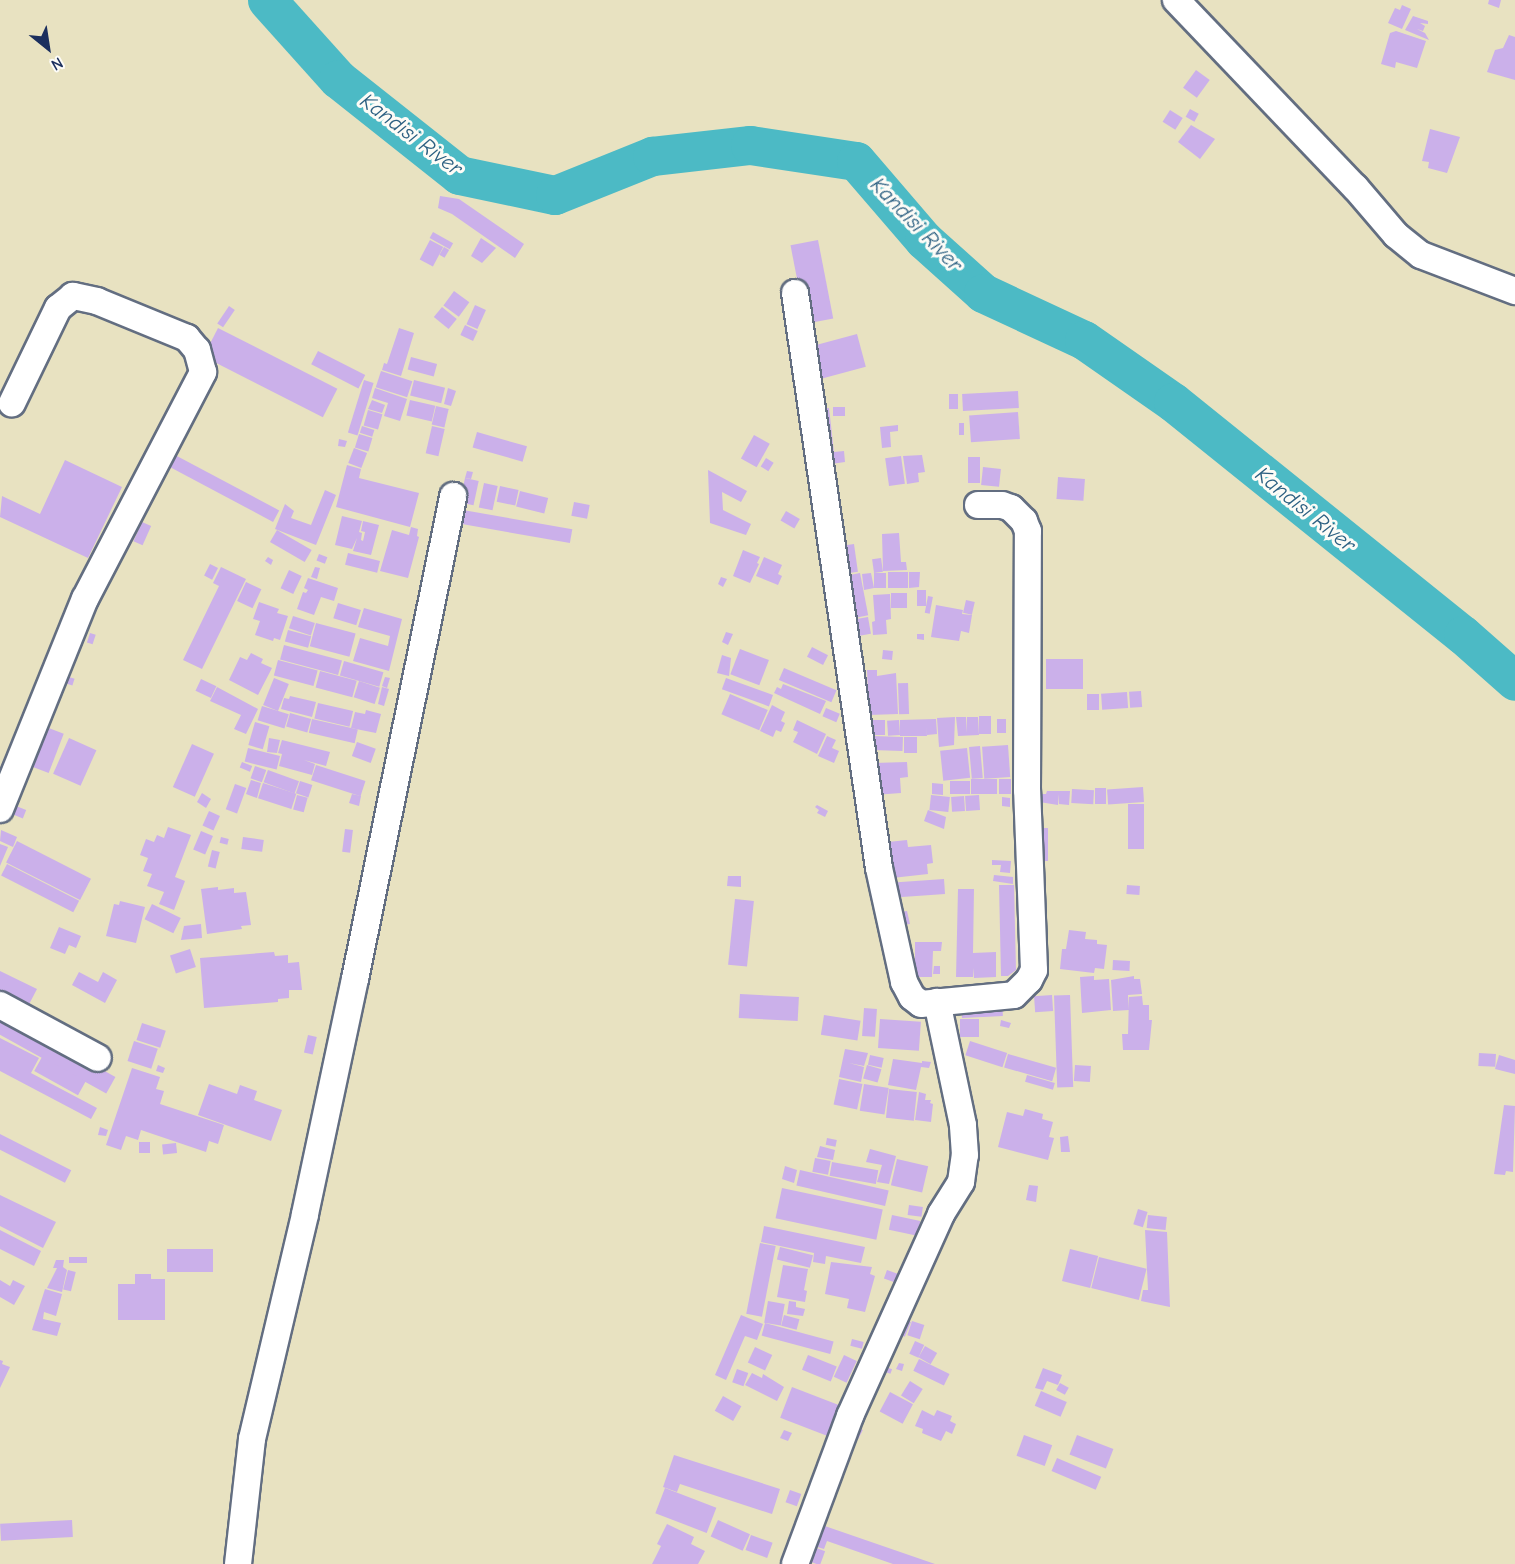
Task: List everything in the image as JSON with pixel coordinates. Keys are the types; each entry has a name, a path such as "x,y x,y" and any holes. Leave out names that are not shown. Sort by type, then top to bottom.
{"street":[{"path":"1176,0 1355,187 1396,235 1421,255 1515,291"},
{"path":"795,293 879,868 904,981 912,997 921,1004 1014,995 1029,980 1034,970 1027,790 1028,531 1024,521 1011,508 1002,505 978,505"},
{"path":"0,809 85,599 203,372 197,350 187,338 97,301 73,296 58,308 12,403"},
{"path":"238,1564 252,1439 305,1214 356,979 453,496"},
{"path":"795,1564 850,1416 941,1214 961,1182 965,1155 963,1125 937,1002"},
{"path":"0,1005 98,1058"}],"building":[{"path":"1489,0 1501,0 1499,8 1488,4"},
{"path":"1402,5 1411,9 1402,29 1388,23 1395,8 1400,10"},
{"path":"1413,16 1428,21 1428,24 1420,23 1425,26 1423,31 1417,29 1425,33 1429,40 1405,30"},
{"path":"1396,31 1426,41 1417,68 1396,62 1395,68 1381,64 1390,33"},
{"path":"1509,35 1515,37 1515,80 1487,72 1495,50 1503,48"},
{"path":"1196,70 1210,80 1197,98 1183,88"},
{"path":"1190,109 1199,114 1194,122 1186,117"},
{"path":"1170,110 1183,118 1175,130 1163,122"},
{"path":"1191,125 1215,139 1200,159 1178,142"},
{"path":"1430,129 1460,137 1447,173 1428,168 1429,162 1422,161"},
{"path":"440,196 459,199 524,244 515,258 452,214 438,208"},
{"path":"433,232 453,243 450,249 430,238"},
{"path":"481,238 496,248 482,263 471,256"},
{"path":"430,240 443,247 433,266 420,259"},
{"path":"818,240 833,319 806,324 791,245"},
{"path":"444,247 449,250 445,258 439,255"},
{"path":"454,291 469,302 459,317 443,306"},
{"path":"475,305 486,310 477,329 466,324"},
{"path":"229,306 235,310 223,327 217,323"},
{"path":"442,307 457,319 449,329 434,317"},
{"path":"465,325 478,331 473,341 460,335"},
{"path":"218,328 337,389 323,417 203,357"},
{"path":"399,328 414,333 401,376 382,370 384,363 387,364"},
{"path":"857,334 866,367 818,380 810,347"},
{"path":"318,351 365,375 358,388 311,364"},
{"path":"411,357 437,364 434,377 408,370"},
{"path":"381,371 412,381 407,397 376,387"},
{"path":"364,380 374,383 357,436 348,433"},
{"path":"414,380 445,388 441,403 410,396"},
{"path":"375,388 407,399 400,421 384,416 388,403 372,398"},
{"path":"448,388 456,391 451,406 444,404"},
{"path":"1018,391 1019,408 963,411 962,394"},
{"path":"949,394 958,394 958,409 949,409"},
{"path":"372,400 385,405 382,413 368,409"},
{"path":"410,400 435,406 432,421 406,416"},
{"path":"436,406 449,409 444,427 432,425"},
{"path":"833,407 845,407 845,416 833,416"},
{"path":"829,408 834,452 844,451 845,462 824,465 817,409"},
{"path":"368,410 382,414 378,430 364,425"},
{"path":"1018,412 1020,439 971,442 969,415"},
{"path":"959,423 964,423 964,435 959,435"},
{"path":"898,425 898,431 890,432 891,447 882,448 880,427"},
{"path":"362,426 374,430 372,437 360,433"},
{"path":"432,426 445,429 438,456 426,453"},
{"path":"477,432 527,446 523,462 473,447"},
{"path":"359,434 372,438 368,451 355,447"},
{"path":"754,435 770,444 757,467 741,459"},
{"path":"339,439 347,441 345,447 338,446"},
{"path":"354,448 367,453 361,468 348,463"},
{"path":"175,455 279,510 273,522 169,466"},
{"path":"922,455 925,472 918,473 919,482 907,484 903,456"},
{"path":"901,456 905,484 889,486 885,458"},
{"path":"968,457 980,457 980,483 968,483"},
{"path":"766,458 774,463 768,471 761,466"},
{"path":"65,460 122,487 88,558 0,517 2,496 40,514"},
{"path":"347,465 361,469 359,478 419,493 410,527 336,507"},
{"path":"983,467 1001,469 999,487 981,485"},
{"path":"708,470 747,491 741,502 722,492 723,510 751,524 746,535 710,523"},
{"path":"467,471 473,472 471,479 465,478"},
{"path":"1058,477 1085,479 1083,501 1056,499"},
{"path":"465,478 479,481 473,505 460,502"},
{"path":"484,483 498,486 492,510 479,507"},
{"path":"500,486 519,490 515,506 497,502"},
{"path":"325,490 336,495 316,545 275,529 285,504 294,511 291,518 311,525"},
{"path":"520,491 548,498 544,514 516,507"},
{"path":"574,502 590,505 587,519 571,516"},
{"path":"463,510 572,529 570,543 461,524"},
{"path":"786,511 800,519 794,529 780,521"},
{"path":"342,516 362,521 359,532 362,533 361,540 363,541 365,532 361,531 363,521 379,525 371,555 353,551 357,538 352,549 335,545"},
{"path":"142,522 151,526 143,545 133,541"},
{"path":"411,527 418,529 417,536 419,537 408,578 380,571 392,530 409,535"},
{"path":"277,530 312,550 305,562 270,542"},
{"path":"899,533 901,562 906,562 907,570 883,571 882,534"},
{"path":"854,544 858,572 844,574 840,546"},
{"path":"743,550 760,557 750,583 733,576"},
{"path":"348,553 380,561 377,573 345,565"},
{"path":"319,554 327,557 325,564 316,561"},
{"path":"268,557 273,560 271,565 265,561"},
{"path":"764,557 782,565 778,574 782,576 778,585 756,576"},
{"path":"881,558 883,572 874,573 872,559"},
{"path":"210,564 218,568 212,580 204,576"},
{"path":"221,567 246,579 202,669 183,660 219,586 213,583"},
{"path":"315,567 320,568 317,579 311,577"},
{"path":"289,570 302,576 293,594 281,588"},
{"path":"888,572 908,572 908,588 888,588"},
{"path":"888,572 908,572 908,588 888,588"},
{"path":"860,573 868,615 854,618 846,576"},
{"path":"871,573 874,588 864,590 862,574"},
{"path":"874,573 886,573 886,588 874,588"},
{"path":"721,577 727,579 723,587 718,584"},
{"path":"308,578 338,588 334,601 321,597 314,615 297,609 303,592 306,593 308,590 304,588"},
{"path":"246,582 261,589 253,608 237,601"},
{"path":"917,590 926,590 926,606 917,606"},
{"path":"891,593 907,593 907,608 891,608"},
{"path":"890,594 891,619 886,620 887,634 873,635 872,622 875,621 873,595"},
{"path":"928,596 933,597 930,614 925,613"},
{"path":"966,600 975,602 972,615 963,613"},
{"path":"259,602 279,609 277,613 288,616 280,640 274,638 273,641 255,635 260,621 253,619"},
{"path":"338,603 361,610 356,625 333,618"},
{"path":"936,605 963,610 962,614 972,615 969,633 961,631 959,641 931,637"},
{"path":"364,608 402,619 389,671 353,661 360,638 388,646 390,636 358,627"},
{"path":"293,616 315,623 311,635 289,628"},
{"path":"868,617 871,634 858,636 855,619"},
{"path":"316,623 356,634 349,657 310,646"},
{"path":"288,630 311,636 308,648 285,642"},
{"path":"726,632 733,634 728,645 722,642"},
{"path":"90,633 96,635 93,644 87,643"},
{"path":"917,634 924,634 924,640 917,639"},
{"path":"284,645 342,661 338,675 280,659"},
{"path":"812,647 828,655 823,665 807,657"},
{"path":"740,649 769,660 759,685 730,674"},
{"path":"883,650 893,651 892,660 882,659"},
{"path":"251,653 263,659 261,663 272,668 258,695 229,680 240,657 247,660"},
{"path":"722,655 731,658 729,676 717,673"},
{"path":"1046,659 1083,659 1083,689 1046,689"},
{"path":"278,660 318,671 313,686 274,675"},
{"path":"344,661 383,672 379,687 340,675"},
{"path":"784,668 836,690 831,702 779,680"},
{"path":"867,670 877,670 877,676 896,673 898,714 869,715"},
{"path":"320,671 357,681 352,697 316,687"},
{"path":"66,676 75,679 72,685 64,683"},
{"path":"385,677 390,678 387,688 382,686"},
{"path":"274,678 289,684 278,711 263,705"},
{"path":"726,678 773,695 769,706 722,689"},
{"path":"201,679 216,686 211,698 196,691"},
{"path":"359,681 380,688 375,704 354,697"},
{"path":"898,683 908,683 909,714 899,714"},
{"path":"783,684 826,701 820,714 774,693 777,687 781,689"},
{"path":"217,687 258,709 246,734 234,729 241,715 210,701"},
{"path":"382,687 389,689 384,706 378,704"},
{"path":"1141,691 1142,707 1130,708 1129,692"},
{"path":"1127,692 1128,708 1102,710 1101,694"},
{"path":"730,694 768,710 759,730 721,714"},
{"path":"1087,694 1099,694 1099,710 1087,710"},
{"path":"290,696 316,702 312,717 281,709 284,698 289,699"},
{"path":"318,703 353,711 349,727 314,719"},
{"path":"772,705 785,712 781,721 785,723 781,732 776,730 773,737 760,731"},
{"path":"262,706 289,714 284,729 258,720"},
{"path":"826,708 840,714 836,722 822,716"},
{"path":"366,710 381,714 376,733 351,728 355,712 365,714"},
{"path":"290,713 311,719 307,733 286,726"},
{"path":"979,716 991,716 991,734 979,734"},
{"path":"955,717 954,745 939,747 937,718"},
{"path":"956,717 966,717 967,733 967,717 978,717 979,735 958,736"},
{"path":"312,719 358,730 355,743 309,733"},
{"path":"936,719 937,734 927,735 926,726 927,736 900,736 900,720"},
{"path":"997,719 1006,719 1006,733 997,733"},
{"path":"797,720 826,734 817,754 793,742 798,732 793,730"},
{"path":"866,720 885,720 885,735 866,735"},
{"path":"899,720 900,735 888,736 887,721"},
{"path":"255,722 269,726 263,749 248,745"},
{"path":"46,727 64,734 49,773 31,766"},
{"path":"827,736 836,740 832,748 839,751 834,763 818,756"},
{"path":"873,736 903,737 902,751 873,750"},
{"path":"904,737 917,737 917,753 904,753"},
{"path":"69,738 96,750 81,786 53,774"},
{"path":"269,738 280,740 277,753 267,752"},
{"path":"282,740 330,752 326,766 304,760 315,764 312,775 279,766 282,754 278,753"},
{"path":"357,742 376,749 371,763 352,756"},
{"path":"192,744 214,754 195,797 173,787"},
{"path":"1008,745 1010,777 984,779 982,747"},
{"path":"980,746 983,778 972,779 969,747"},
{"path":"248,748 280,756 277,770 245,762"},
{"path":"967,748 970,778 943,781 940,751"},
{"path":"242,762 252,766 250,772 240,768"},
{"path":"907,762 908,777 900,778 901,793 874,795 873,763"},
{"path":"316,765 365,781 361,796 311,780"},
{"path":"255,766 266,770 262,782 251,778"},
{"path":"268,770 299,781 295,794 264,782"},
{"path":"971,779 997,779 997,794 971,794"},
{"path":"999,779 1011,779 1011,794 999,794"},
{"path":"251,780 261,783 257,798 246,794"},
{"path":"300,781 312,785 308,797 296,793"},
{"path":"950,781 970,781 970,794 950,794"},
{"path":"263,783 296,794 291,809 258,798"},
{"path":"932,783 943,784 943,795 932,794"},
{"path":"235,784 246,788 237,813 226,809"},
{"path":"1143,787 1144,802 1108,804 1107,790"},
{"path":"1095,788 1106,788 1106,804 1095,804"},
{"path":"1072,789 1094,790 1093,804 1071,803"},
{"path":"1047,791 1070,791 1069,805 1059,804 1059,794 1058,805 1033,801 1033,794 1046,794"},
{"path":"202,793 211,799 206,808 197,802"},
{"path":"352,794 361,796 359,806 349,803"},
{"path":"297,795 308,798 304,812 293,809"},
{"path":"931,795 950,797 948,812 929,810"},
{"path":"979,795 980,810 966,811 965,796"},
{"path":"964,796 965,811 952,812 951,797"},
{"path":"1002,797 1010,798 1010,807 1002,806"},
{"path":"1128,804 1144,804 1144,849 1128,849"},
{"path":"817,805 828,811 825,817 817,813 819,810 815,807"},
{"path":"16,806 26,810 23,818 13,814"},
{"path":"928,810 946,817 944,829 924,821"},
{"path":"209,811 220,816 213,830 202,826"},
{"path":"168,827 191,835 175,877 185,881 174,910 159,904 164,892 147,886 152,874 143,871 148,858 140,855 146,839 154,842 157,835 164,838"},
{"path":"1033,828 1048,828 1048,861 1033,861"},
{"path":"345,829 353,830 350,853 342,852"},
{"path":"1,830 17,837 13,847 0,841"},
{"path":"201,831 213,836 205,854 193,849"},
{"path":"221,837 229,839 227,845 220,843"},
{"path":"243,837 264,840 262,852 241,849"},
{"path":"907,840 908,847 931,845 933,863 927,864 928,874 892,878 888,842"},
{"path":"17,841 91,879 80,900 6,862"},
{"path":"0,844 8,847 0,866"},
{"path":"212,850 220,852 216,868 208,866"},
{"path":"992,860 1011,861 1010,873 1000,872 1001,865 992,865"},
{"path":"7,864 79,901 73,912 1,876"},
{"path":"994,875 1013,877 1013,884 993,881"},
{"path":"728,876 741,876 741,887 727,886"},
{"path":"944,879 945,894 891,898 890,883"},
{"path":"999,885 1014,885 1016,970 1008,976 1001,976"},
{"path":"1127,885 1140,886 1139,895 1126,894"},
{"path":"218,887 218,890 234,888 234,893 246,892 251,925 241,926 242,929 207,934 201,889"},
{"path":"958,889 974,889 973,953 996,952 996,977 974,978 973,968 973,977 956,977"},
{"path":"735,899 754,901 747,967 728,965"},
{"path":"120,901 145,907 136,943 106,936 114,904 119,905"},
{"path":"152,904 181,918 173,933 145,919"},
{"path":"907,911 910,924 901,925 899,912"},
{"path":"201,924 202,938 181,940 184,926"},
{"path":"59,927 81,936 76,948 69,945 65,954 50,948"},
{"path":"1069,930 1086,932 1085,939 1097,940 1097,944 1107,945 1104,969 1095,968 1094,973 1060,969 1062,949 1066,949"},
{"path":"915,942 942,942 941,951 933,951 932,977 915,977"},
{"path":"190,949 196,967 176,974 170,955"},
{"path":"274,952 275,956 288,955 288,963 299,962 302,990 289,990 289,998 278,999 278,1002 204,1008 200,958"},
{"path":"1113,960 1130,961 1129,971 1112,970"},
{"path":"934,966 940,966 940,974 933,974"},
{"path":"0,971 37,989 24,1014 0,1001"},
{"path":"79,972 98,982 103,972 117,980 105,1003 72,985"},
{"path":"1094,976 1094,980 1109,979 1111,1010 1082,1013 1080,977"},
{"path":"1134,976 1134,979 1140,979 1142,994 1128,995 1129,1010 1113,1011 1111,980"},
{"path":"740,994 799,997 798,1021 739,1018"},
{"path":"1052,995 1053,1011 1035,1012 1034,996"},
{"path":"1070,995 1073,1087 1057,1088 1054,996"},
{"path":"1142,996 1143,1005 1149,1005 1149,1020 1152,1020 1149,1050 1123,1050 1122,1034 1128,1034 1129,997"},
{"path":"1002,999 1003,1016 962,1018 961,1001"},
{"path":"864,1008 877,1009 875,1037 862,1036"},
{"path":"0,1013 115,1077 106,1094 0,1035"},
{"path":"824,1015 861,1021 857,1041 821,1035"},
{"path":"880,1019 921,1022 919,1051 878,1048"},
{"path":"960,1019 979,1019 979,1037 960,1037"},
{"path":"1001,1020 1011,1023 1009,1028 1000,1026"},
{"path":"142,1023 166,1031 160,1048 136,1040"},
{"path":"308,1035 317,1037 313,1055 304,1053"},
{"path":"0,1038 39,1058 31,1073 97,1108 91,1119 0,1071"},
{"path":"134,1041 158,1049 151,1069 128,1061"},
{"path":"970,1041 1007,1053 1002,1067 965,1055"},
{"path":"845,1049 868,1053 864,1066 849,1063 864,1067 861,1082 839,1077"},
{"path":"1479,1053 1496,1054 1495,1067 1478,1066"},
{"path":"1008,1054 1056,1068 1052,1081 1004,1067"},
{"path":"870,1055 884,1058 882,1068 868,1065"},
{"path":"1499,1055 1515,1060 1515,1074 1495,1069"},
{"path":"42,1057 86,1081 78,1095 34,1071"},
{"path":"893,1059 931,1062 929,1068 921,1067 916,1090 888,1085"},
{"path":"158,1065 165,1068 163,1073 156,1071"},
{"path":"867,1065 881,1069 878,1083 863,1078"},
{"path":"1075,1065 1091,1066 1090,1082 1074,1081"},
{"path":"132,1068 160,1077 156,1089 164,1091 160,1104 224,1125 218,1144 209,1141 206,1152 141,1130 138,1140 126,1136 121,1150 106,1145"},
{"path":"1027,1075 1055,1083 1053,1090 1025,1082"},
{"path":"839,1079 862,1084 857,1109 834,1104"},
{"path":"209,1084 237,1094 240,1085 257,1091 254,1100 282,1110 271,1141 198,1115"},
{"path":"864,1084 889,1088 884,1115 860,1111"},
{"path":"889,1089 917,1092 914,1121 886,1118"},
{"path":"919,1092 926,1094 925,1100 931,1100 930,1103 933,1104 931,1122 915,1120"},
{"path":"1504,1105 1515,1106 1513,1172 1506,1171 1505,1175 1494,1174"},
{"path":"1025,1109 1043,1114 1042,1119 1053,1122 1049,1137 1054,1138 1048,1160 998,1147 1007,1112 1023,1116"},
{"path":"100,1127 108,1130 106,1136 98,1135"},
{"path":"0,1134 71,1170 65,1183 0,1150"},
{"path":"1068,1136 1070,1152 1061,1152 1060,1137"},
{"path":"827,1138 837,1140 835,1147 826,1145"},
{"path":"139,1142 150,1142 150,1153 139,1153"},
{"path":"176,1143 177,1153 163,1154 162,1144"},
{"path":"820,1146 835,1150 833,1160 817,1157"},
{"path":"870,1149 896,1156 889,1184 877,1182 882,1165 866,1162"},
{"path":"815,1158 831,1161 828,1175 812,1172"},
{"path":"897,1159 928,1166 922,1193 891,1185"},
{"path":"832,1162 878,1170 876,1184 830,1176"},
{"path":"785,1166 797,1170 794,1183 782,1179"},
{"path":"800,1170 889,1190 885,1206 796,1186"},
{"path":"1029,1185 1038,1186 1036,1202 1026,1200"},
{"path":"782,1188 883,1209 876,1240 776,1218"},
{"path":"0,1195 56,1222 43,1248 0,1226"},
{"path":"909,1205 923,1207 921,1217 908,1215"},
{"path":"1138,1209 1148,1212 1143,1227 1133,1224"},
{"path":"892,1215 920,1221 917,1236 889,1230"},
{"path":"1148,1215 1167,1217 1166,1230 1147,1228"},
{"path":"764,1226 865,1247 861,1263 826,1256 825,1264 813,1262 814,1253 761,1242"},
{"path":"0,1230 41,1251 34,1266 0,1249"},
{"path":"1145,1230 1167,1232 1170,1307 1141,1301 1143,1290 1148,1290"},
{"path":"760,1243 776,1246 762,1317 746,1314"},
{"path":"780,1247 813,1255 810,1268 777,1260"},
{"path":"167,1249 213,1249 213,1272 167,1272"},
{"path":"1070,1249 1098,1256 1090,1288 1062,1281"},
{"path":"69,1257 87,1257 87,1263 69,1263"},
{"path":"1099,1257 1147,1269 1139,1300 1091,1288"},
{"path":"56,1260 64,1260 63,1267 67,1270 62,1292 47,1288 57,1268 53,1268"},
{"path":"831,1262 872,1267 870,1274 875,1276 865,1312 847,1308 849,1299 825,1294"},
{"path":"783,1265 808,1269 804,1290 807,1291 805,1302 777,1297"},
{"path":"68,1270 76,1272 71,1291 63,1289"},
{"path":"887,1270 898,1274 895,1283 884,1278"},
{"path":"135,1274 151,1274 151,1279 165,1279 165,1320 118,1320 118,1284 135,1284"},
{"path":"0,1280 10,1286 13,1280 25,1286 14,1305 0,1297"},
{"path":"45,1289 62,1294 56,1316 44,1312 43,1319 61,1323 57,1336 32,1330"},
{"path":"768,1301 785,1304 781,1326 764,1323"},
{"path":"789,1301 796,1302 796,1307 805,1309 803,1316 787,1314"},
{"path":"741,1315 763,1324 757,1340 745,1336 726,1380 715,1375"},
{"path":"784,1315 799,1319 797,1330 781,1326"},
{"path":"899,1317 911,1322 905,1337 893,1332"},
{"path":"912,1321 924,1325 920,1339 907,1335"},
{"path":"765,1323 834,1341 830,1354 762,1336"},
{"path":"852,1339 864,1342 862,1349 850,1346"},
{"path":"915,1341 924,1345 918,1358 909,1354"},
{"path":"925,1346 937,1353 931,1364 918,1357"},
{"path":"755,1347 772,1355 765,1370 748,1362"},
{"path":"808,1355 837,1367 831,1381 802,1370"},
{"path":"844,1355 857,1361 847,1383 834,1377"},
{"path":"919,1359 950,1374 944,1386 913,1371"},
{"path":"0,1360 3,1361 2,1364 10,1367 0,1388"},
{"path":"899,1363 904,1364 902,1371 896,1369"},
{"path":"878,1364 892,1369 890,1374 876,1369"},
{"path":"1043,1368 1062,1375 1058,1385 1047,1381 1043,1390 1035,1388"},
{"path":"737,1369 748,1373 743,1386 732,1382"},
{"path":"752,1373 762,1378 763,1374 784,1387 777,1401 745,1385"},
{"path":"910,1381 923,1389 914,1403 901,1395"},
{"path":"1060,1383 1069,1388 1065,1395 1056,1390"},
{"path":"792,1387 839,1405 827,1436 780,1418"},
{"path":"1041,1391 1067,1402 1061,1417 1035,1406"},
{"path":"890,1392 913,1404 903,1424 880,1411"},
{"path":"723,1396 741,1406 733,1421 715,1411"},
{"path":"922,1410 934,1416 937,1410 952,1416 950,1421 956,1424 952,1434 946,1431 941,1441 922,1433 923,1429 915,1426"},
{"path":"853,1425 863,1430 858,1439 848,1434"},
{"path":"784,1430 792,1433 788,1441 780,1438"},
{"path":"1024,1435 1052,1445 1045,1466 1016,1456"},
{"path":"1077,1435 1113,1449 1106,1469 1069,1455"},
{"path":"674,1455 780,1489 772,1514 680,1484 677,1492 663,1487"},
{"path":"1057,1458 1101,1477 1096,1490 1052,1471"},
{"path":"665,1488 716,1508 707,1533 655,1513"},
{"path":"790,1490 801,1494 797,1506 786,1502"},
{"path":"72,1520 73,1537 1,1541 0,1524"},
{"path":"718,1520 750,1534 743,1551 711,1536"},
{"path":"667,1524 694,1537 691,1544 705,1551 698,1564 652,1564 661,1546 657,1544"},
{"path":"819,1524 935,1564 893,1564 827,1541 824,1549 811,1545"},
{"path":"751,1535 773,1543 767,1558 746,1550"},
{"path":"811,1546 825,1551 820,1564 806,1560"}],"waterway":[{"name":"Kandisi River","path":"267,0 338,79 459,175 555,195 652,156 750,145 856,161 924,240 983,293 1084,340 1173,402 1463,635 1515,681"}]}
